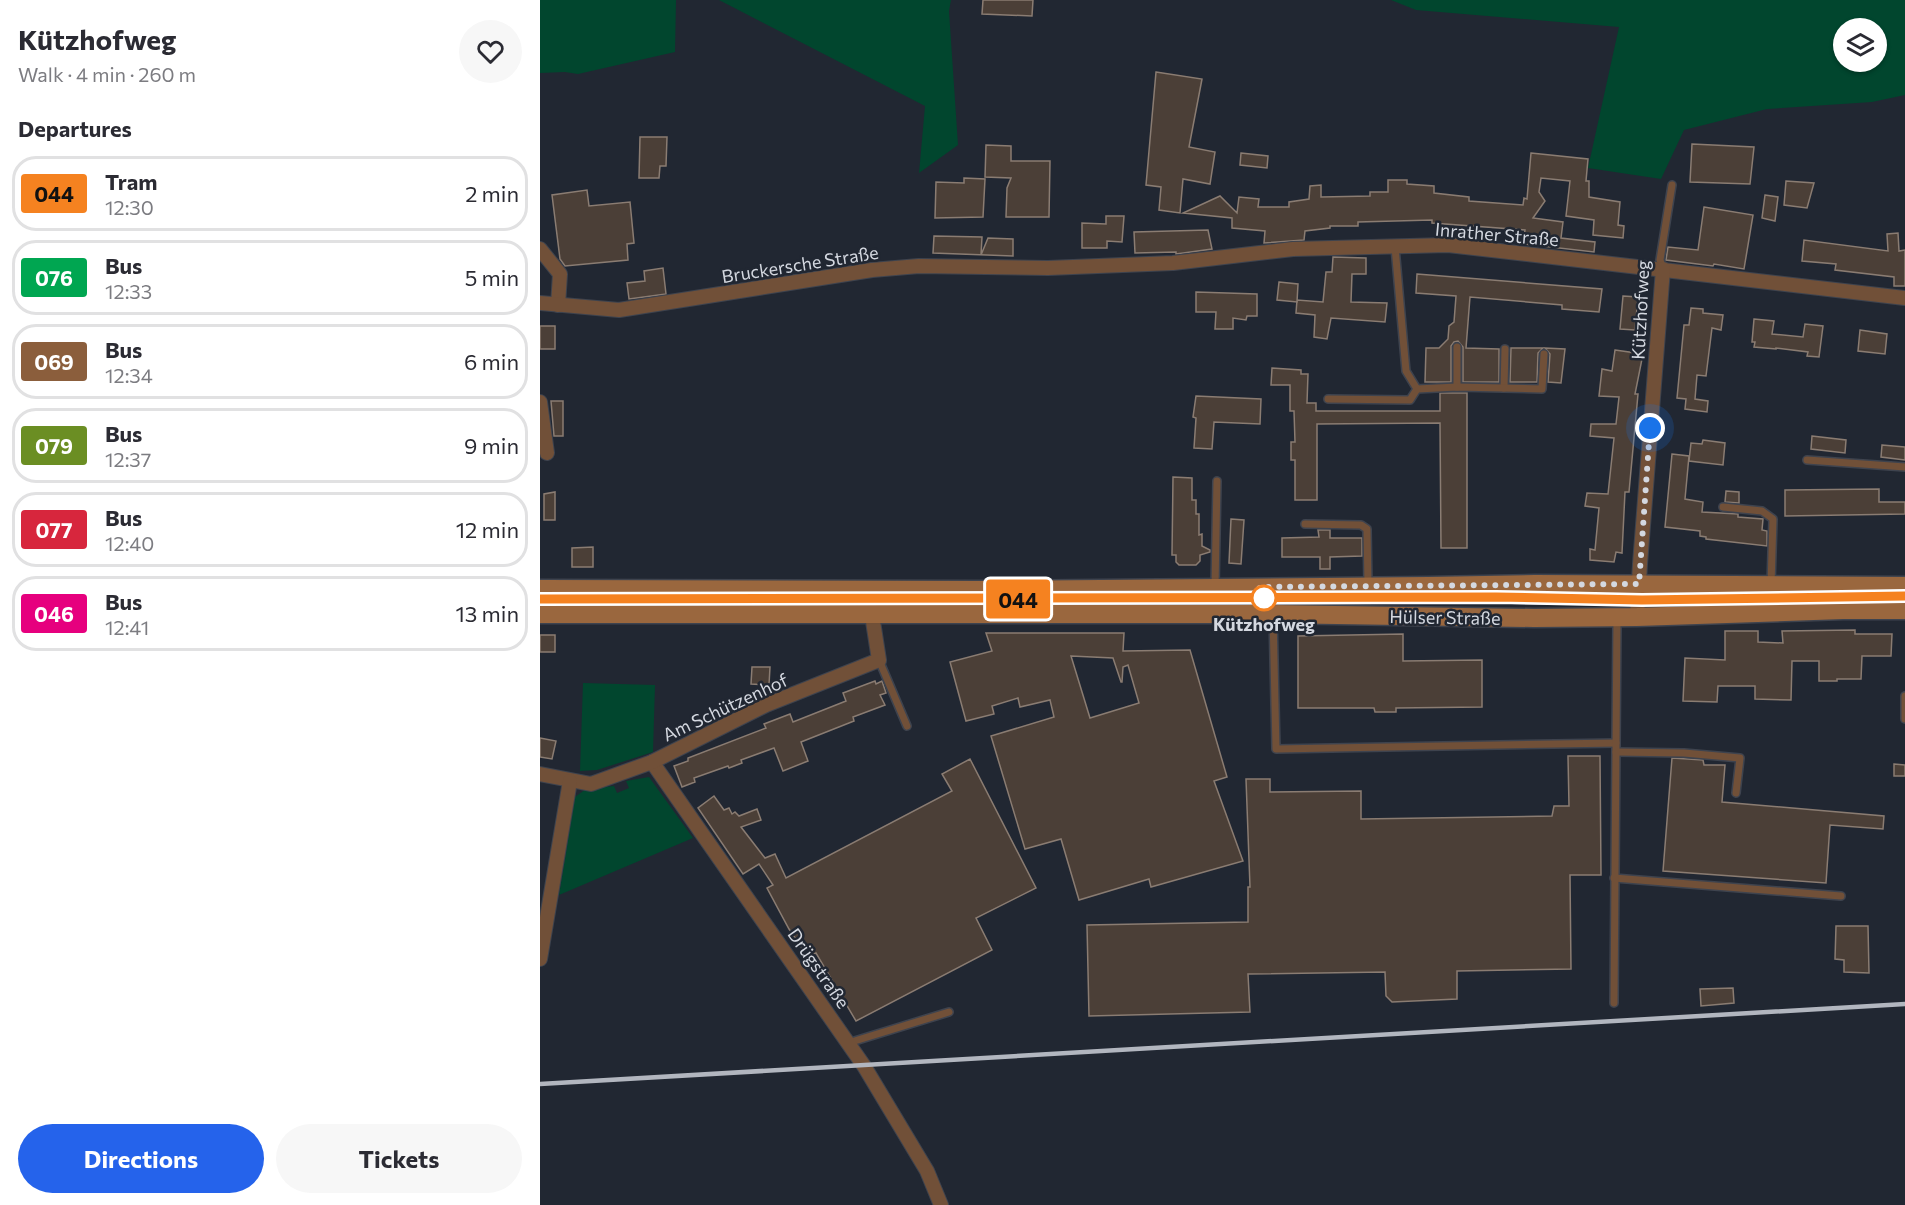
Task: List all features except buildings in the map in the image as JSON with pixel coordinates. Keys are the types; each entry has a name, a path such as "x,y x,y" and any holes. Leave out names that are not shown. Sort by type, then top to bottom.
{"street":[{"name":"Inrather Straße","path":"1048,268 1191,263 1293,249 1448,245 1905,298"},
{"path":"540,249 560,274 558,305"},
{"name":"Bruckersche Straße","path":"540,303 619,310 872,270 919,266 1048,268"},
{"name":"Kützhofweg","path":"1637,617 1663,269"},
{"path":"540,402 547,453"},
{"name":"Hülser Straße","path":"540,589 991,590 1535,584 1905,586"},
{"name":"Hülser Straße","path":"540,614 1273,614 1637,617 1905,610"},
{"path":"872,615 879,660"},
{"name":"Am Schützenhof","path":"540,774 591,784 652,762 766,705 879,660"},
{"name":"Drügstraße","path":"652,762 864,1066 927,1171 941,1205"},
{"path":"540,959 570,781"}],"lane":[{"name":"Kützhofweg","path":"1663,269 1660,260 1672,185"},
{"path":"1395,247 1406,371 1417,389"},
{"path":"1457,347 1457,387"},
{"path":"1504,388 1505,349"},
{"path":"1417,389 1457,387 1542,389 1544,354"},
{"path":"1328,399 1410,400 1417,389"},
{"path":"1807,460 1905,466"},
{"path":"1215,588 1217,482"},
{"path":"1723,507 1762,511 1773,519 1772,585"},
{"path":"1305,524 1361,525 1367,529 1368,587"},
{"path":"1273,614 1276,749 1616,743"},
{"path":"1614,1003 1617,617"},
{"path":"879,660 907,726"},
{"path":"1905,696 1905,719"},
{"path":"1616,752 1684,753 1740,758 1736,793"},
{"path":"1614,878 1841,896"},
{"path":"848,1042 949,1012"}],"green space":[{"path":"540,0 676,0 675,52 578,74 540,73"},
{"path":"719,0 951,0 949,11 958,145 919,173 925,106"},
{"path":"1391,0 1905,0 1905,95 1872,102 1767,109 1684,130 1661,179 1588,168 1619,27 1416,10"},
{"path":"583,683 655,685 653,752 597,770 580,771"},
{"path":"649,777 693,838 559,895 575,797 586,789 614,786 617,793 629,788 626,781"}],"tram line":[{"name":"044","path":"540,599 1496,597 1642,600 1905,596"},
{"path":"540,605 1497,603 1638,605 1905,601"}],"railway":[{"path":"540,1084 1905,1004"}],"place":[{"name":"Kützhofweg","path":"1264,598"}],"route":[{"path":"1264,598 1259,587 1639,584 1650,428"}]}
